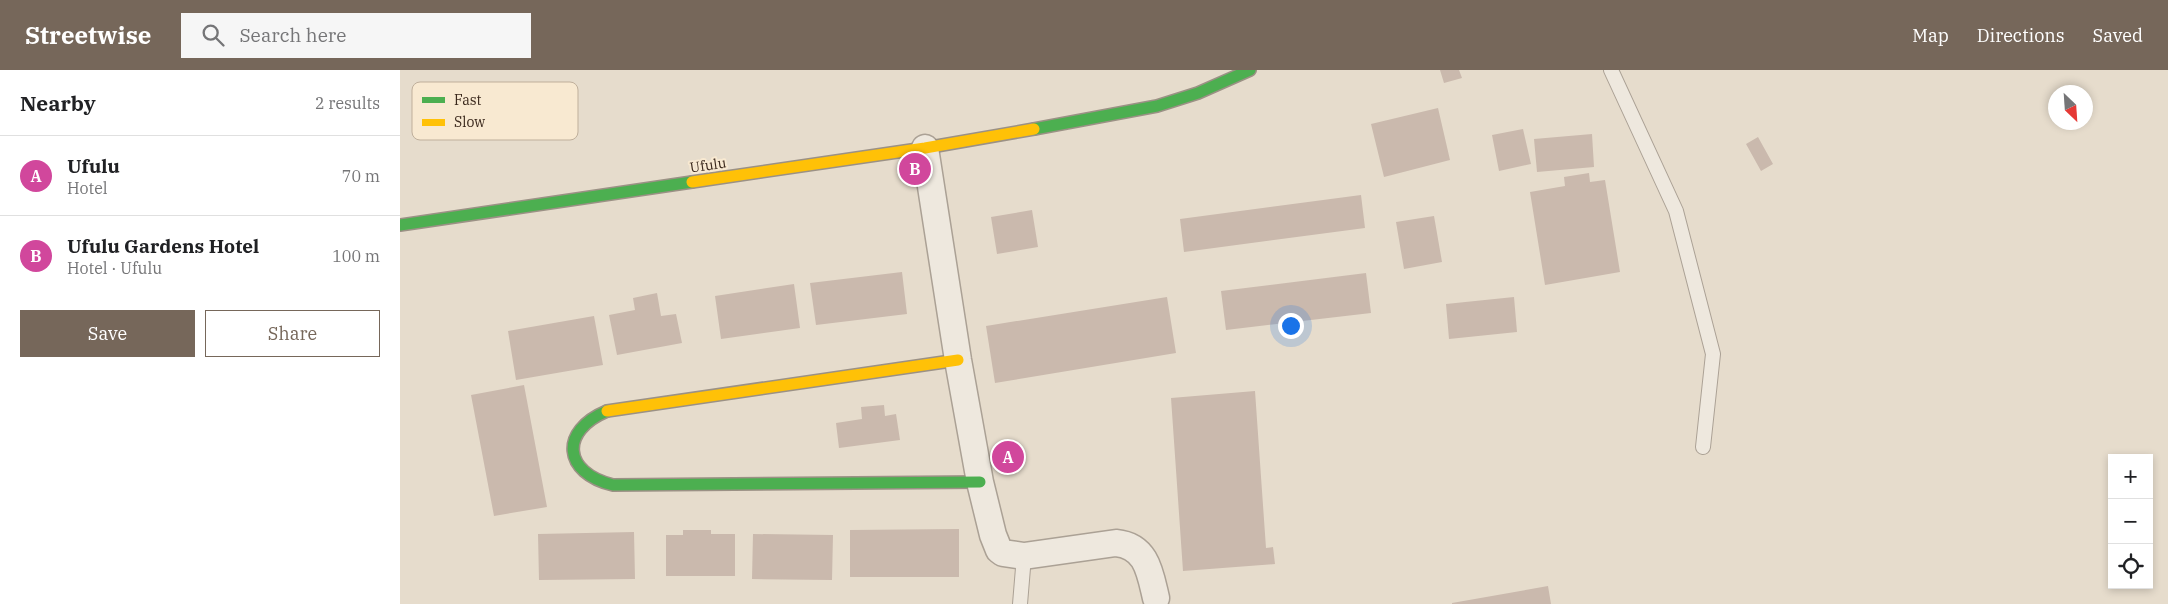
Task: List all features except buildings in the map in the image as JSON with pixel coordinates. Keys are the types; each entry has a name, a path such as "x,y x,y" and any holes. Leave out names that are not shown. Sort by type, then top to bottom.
{"street":[{"name":"Ufulu","path":"400,225 924,148 1143,110 1176,103 1209,90 1250,70"},
{"path":"924,148 958,360 980,482 992,535 999,550 1003,553 1024,556 1116,543 1127,544 1145,560 1156,598"},
{"path":"958,360 595,414 580,427 573,445 574,457 580,469 589,478 600,484 613,485 980,482"}],"lane":[{"path":"1611,70 1676,211 1713,354 1703,447"},
{"path":"1020,604 1024,556"}],"traffic: fast":[{"path":"1034,129 1157,106 1198,93 1250,70"},
{"path":"400,225 692,182"},
{"path":"607,411 591,419 581,429 575,440 573,451 576,462 584,471 596,479 613,485 980,482"}],"traffic: slow":[{"path":"692,182 925,148 1034,129"},
{"path":"607,411 958,360"}],"place":[{"name":"Ufulu Gardens Hotel","path":"915,169"},
{"name":"Ufulu","path":"1008,457"}]}
